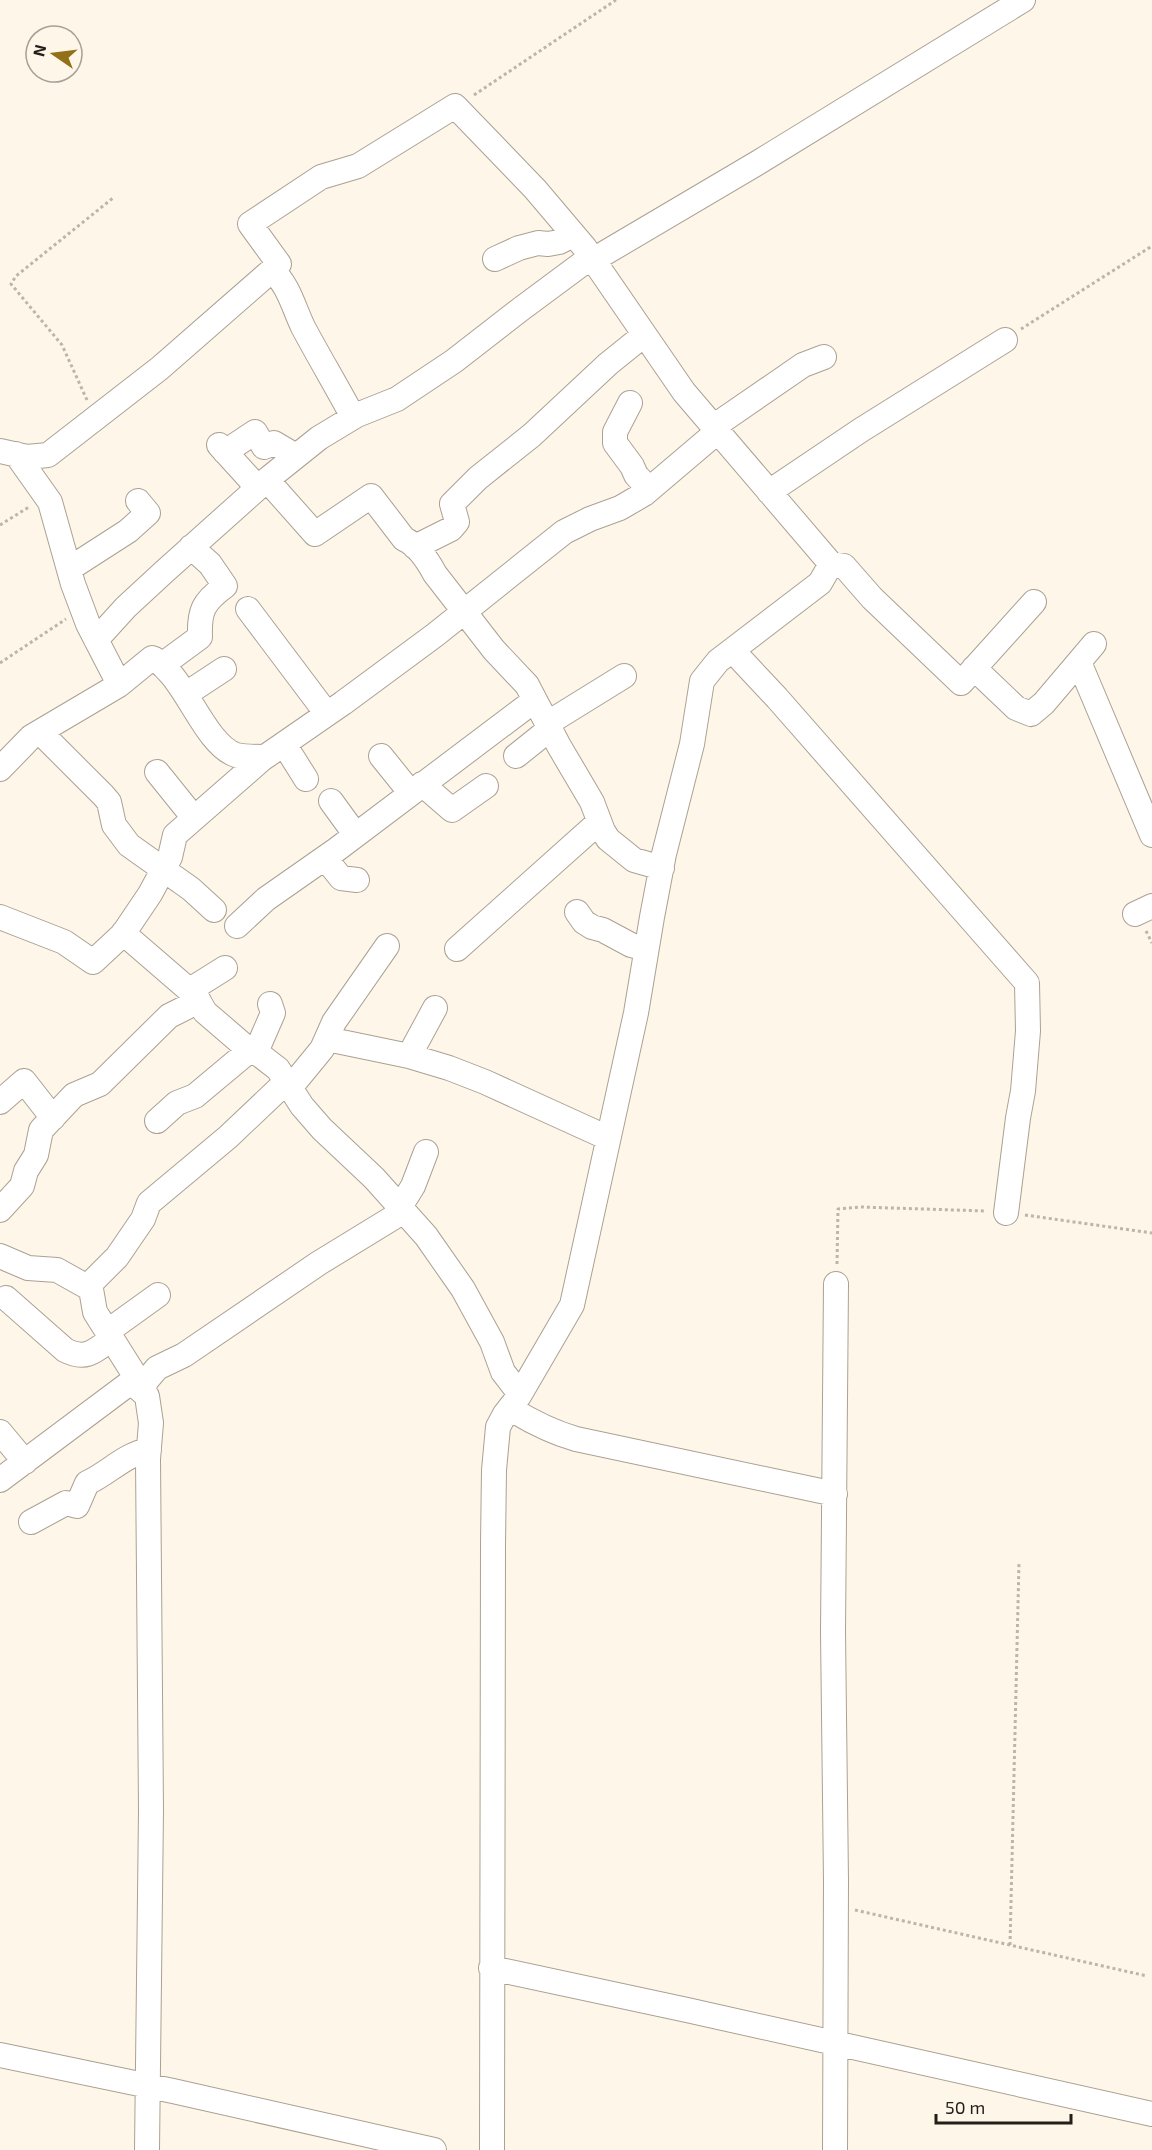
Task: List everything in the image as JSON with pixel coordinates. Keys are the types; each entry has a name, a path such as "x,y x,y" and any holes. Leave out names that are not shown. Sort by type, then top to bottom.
{"street":[{"path":"96,640 126,607 191,547 319,438 353,417 397,399 445,368 592,259 759,162 1023,0"},
{"path":"8,452 27,457 48,455 160,368 279,264 249,224 321,177 358,166 455,106 535,189 573,235 684,392 830,564 844,566 872,598 961,683 1034,602"},
{"path":"495,259 519,248 538,243 559,242 573,235"},
{"path":"272,270 289,291 303,326 353,417"},
{"path":"415,547 451,530 457,522 452,504 458,496 532,435 608,364 644,335"},
{"path":"769,492 861,430 1005,340"},
{"path":"0,917 63,942 93,962 123,933 150,894 170,856 175,835 264,758 465,611 564,532 577,524 620,508 650,489 715,430 803,365 824,357"},
{"path":"630,403 615,432 615,443 636,475 650,489"},
{"path":"296,456 274,443 264,447 255,432 222,448 315,534 371,496 404,539 411,542 428,560 435,573 494,650 527,685 592,802 608,839 634,860 662,868"},
{"path":"8,452 50,502 82,608 119,684"},
{"path":"69,569 128,531 148,513 138,501"},
{"path":"162,665 200,637 199,622 205,605 225,586 210,564 191,547"},
{"path":"492,2150 494,1470 498,1427 572,1305 636,1013 662,868 692,744 702,681 711,667 819,583 830,564"},
{"path":"248,609 327,714"},
{"path":"733,651 1027,983 1028,1030 1023,1090 1006,1213"},
{"path":"974,668 1016,708 1031,714 1039,708 1086,653 1152,835"},
{"path":"0,769 31,737 119,684 152,658 157,659 178,681 199,713 205,728 226,749 239,756 264,758"},
{"path":"186,694 224,669"},
{"path":"516,756 549,725 624,676"},
{"path":"237,926 266,899 325,858 535,700"},
{"path":"40,732 110,802 114,825 122,837 138,853 191,889 214,910"},
{"path":"284,744 306,779"},
{"path":"381,756 416,788 452,810 486,786"},
{"path":"157,772 194,818"},
{"path":"331,801 354,834"},
{"path":"457,949 599,822"},
{"path":"325,858 341,878 357,880"},
{"path":"577,912 584,922 592,927 603,930 631,945 646,949"},
{"path":"123,933 195,996 206,1012 278,1069 322,1130 374,1178 426,1236 463,1289 492,1342 515,1402 537,1425 576,1439 836,1494"},
{"path":"87,1287 117,1257 143,1219 149,1203 288,1085 322,1049 334,1022 387,946"},
{"path":"4,1197 22,1186 26,1171 36,1155 41,1130 74,1095 100,1084 169,1016 225,968"},
{"path":"157,1121 177,1103 195,1095 253,1051 273,1013 270,1004"},
{"path":"409,1056 435,1008"},
{"path":"327,1038 409,1056 449,1068 608,1138"},
{"path":"0,1102 24,1082 53,1118"},
{"path":"0,1480 146,1382 157,1368 184,1355 402,1209 426,1152"},
{"path":"0,1256 28,1268 57,1270 91,1289 94,1294 95,1312 134,1374 137,1387 147,1396 151,1423 149,1450 151,1833 147,2150"},
{"path":"835,2150 836,1907 833,1632 836,1494 836,1284"},
{"path":"6,1298 65,1350 84,1356 158,1295"},
{"path":"0,1432 26,1462"},
{"path":"31,1522 66,1503 77,1506 87,1483 135,1452 149,1450"},
{"path":"491,1968 1152,2114"},
{"path":"0,2055 174,2091 434,2150"}],"path":[{"path":"455,106 616,0"},
{"path":"96,417 62,345 11,284 16,276 113,198"},
{"path":"1005,340 1152,246"},
{"path":"0,525 47,498"},
{"path":"0,663 82,608"},
{"path":"836,1284 838,1209 860,1207 1006,1213 1152,1233"},
{"path":"1010,1945 1019,1562"},
{"path":"836,1907 1147,1976"}]}
